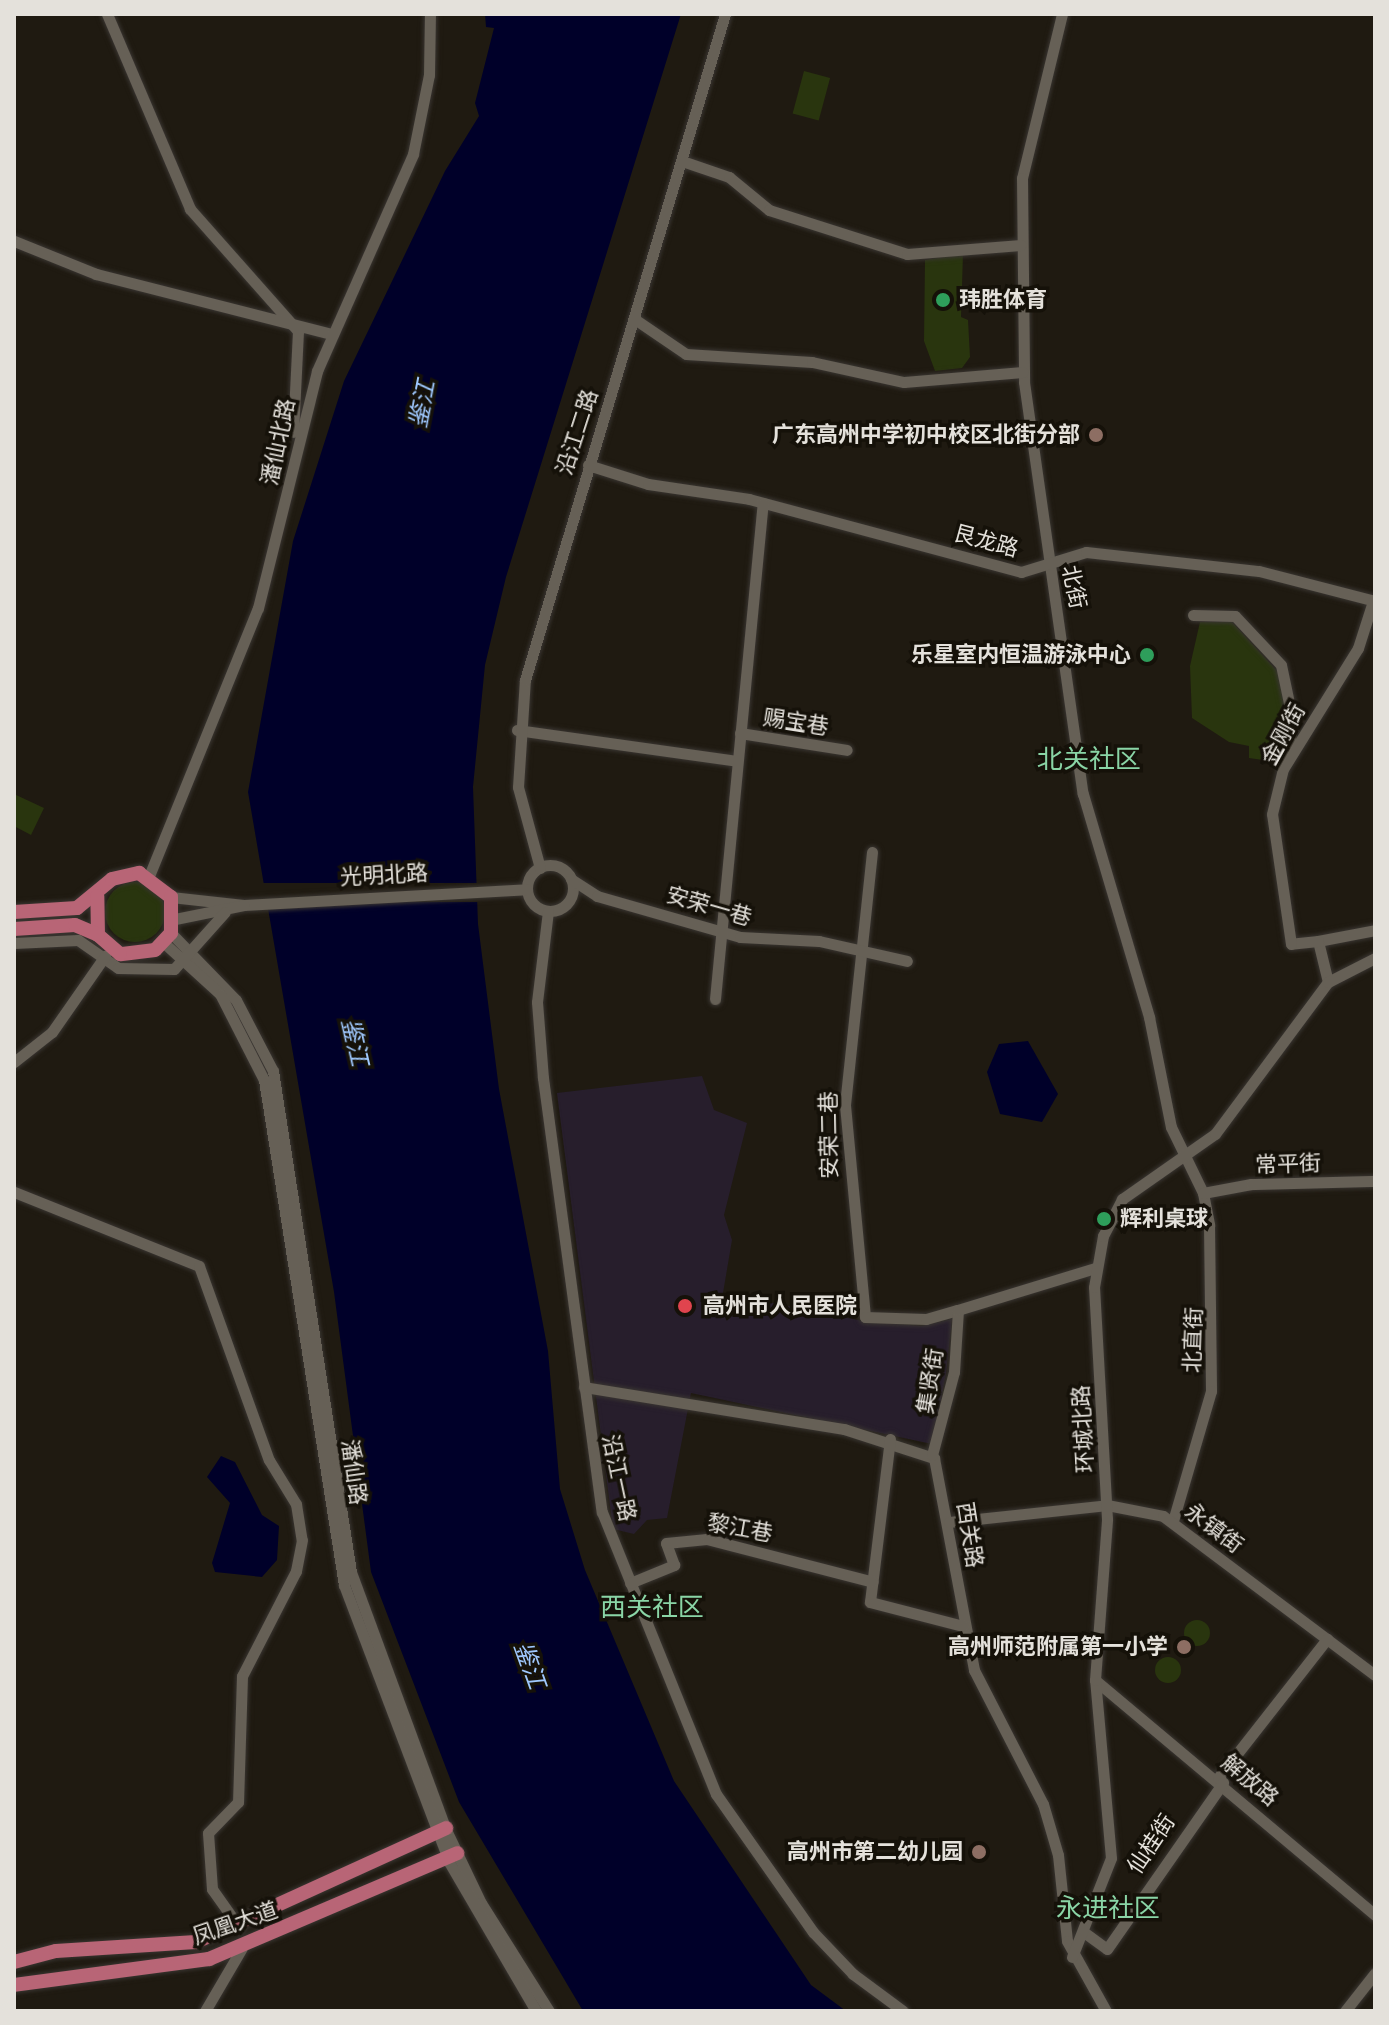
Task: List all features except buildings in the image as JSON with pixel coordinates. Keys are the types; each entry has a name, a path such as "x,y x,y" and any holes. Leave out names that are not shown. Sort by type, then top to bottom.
{"main road":[{"path":"14,912 77,908 97,896 120,875 149,876 171,897 170,931"},
{"path":"97,896 98,935 106,954"},
{"path":"14,929 75,925 98,935"},
{"name":"光明北路","path":"106,954 144,955 170,931"},
{"name":"凤凰大道","path":"14,1962 56,1951 196,1942 239,1927 441,1830"},
{"name":"凤凰大道","path":"14,1985 66,1973 167,1966 242,1948 452,1855"}],"street":[{"path":"107,14 190,209 298,331 294,440"},
{"name":"潘仙北路","path":"149,876 258,608 294,440 332,334 413,154 429,75 430,14"},
{"name":"沿江二路","path":"540,868 518,787 517,730 539,620 636,320 725,14"},
{"name":"北街","path":"1062,14 1023,166 1023,372 1083,794 1185,1159"},
{"path":"682,161 729,177 769,210 907,254 1021,245"},
{"path":"14,241 96,274 298,331 332,334"},
{"path":"636,320 686,354 812,362 904,382 1023,372"},
{"name":"艮龙路","path":"588,465 763,503 1015,570 1049,566 1086,552 1234,567 1374,601"},
{"path":"715,999 724,933 737,761 763,503"},
{"name":"金刚街","path":"1318,941 1291,944 1271,827 1288,760 1358,648 1374,601"},
{"path":"1193,615 1235,616 1281,665 1293,722 1288,760"},
{"path":"517,730 737,761"},
{"name":"赐宝巷","path":"740,733 847,750"},
{"path":"859,951 872,852"},
{"path":"540,868 561,868 571,879 597,896 548,911 536,906 527,889 540,868"},
{"path":"567,903 571,879"},
{"name":"光明北路","path":"171,897 244,905 527,889"},
{"name":"安荣一巷","path":"597,896 724,933 859,951 907,961"},
{"name":"光明北路","path":"170,931 244,905"},
{"name":"沿江一路","path":"548,911 537,1013 602,1512 716,1794 813,1932 853,1974 903,2011"},
{"path":"14,943 78,940 141,972 192,956 225,912"},
{"path":"1375,930 1318,941 1328,982 1375,958"},
{"name":"潘仙路","path":"170,931 252,1025 280,1096 351,1572 441,1830 536,2011"},
{"name":"安荣二巷","path":"859,951 845,1105 865,1317"},
{"path":"14,1062 52,1032 106,954"},
{"name":"环城北路","path":"1072,1957 1085,1933 1111,1858 1095,1680 1107,1505 1095,1268 1122,1199 1185,1159 1215,1134 1328,982"},
{"name":"北直街","path":"1173,1521 1214,1367 1203,1193 1185,1159"},
{"name":"常平街","path":"1203,1193 1256,1184 1375,1181"},
{"path":"14,1192 199,1266 269,1460 296,1504 302,1540 296,1571 242,1676 238,1802 208,1833 212,1889 239,1927"},
{"name":"集贤街","path":"865,1317 926,1319 1095,1268"},
{"name":"集贤街","path":"932,1455 954,1372 958,1310"},
{"path":"584,1387 890,1439 932,1455"},
{"path":"890,1439 871,1603 963,1626"},
{"name":"西关路","path":"932,1455 949,1522 963,1626 985,1703 1043,1804 1072,1957"},
{"name":"永镇街","path":"949,1522 1107,1505 1173,1521 1375,1675"},
{"name":"黎江巷","path":"630,1583 674,1565 666,1543 707,1539 873,1582"},
{"name":"仙桂街","path":"1085,1933 1107,1949 1220,1780 1327,1639"},
{"name":"解放路","path":"1095,1680 1220,1780 1375,1915"},
{"name":"潘仙路","path":"452,1855 549,2011"},
{"path":"205,2011 242,1948"},
{"path":"1072,1957 1106,2011"},
{"path":"1345,2011 1375,1973"}],"shaded area":[{"name":"高州市人民医院","path":"702,1076 714,1110 747,1123 724,1215 732,1240 723,1293 863,1321 921,1326 952,1319 946,1374 932,1444 691,1393 667,1518 647,1520 634,1534 613,1529 557,1093"}],"green space":[{"path":"804,71 830,78 819,120 793,114"},
{"name":"玮胜体育","path":"963,254 961,317 968,320 970,357 962,368 935,371 924,341 925,260"},
{"path":"1200,622 1232,622 1278,672 1290,731 1270,761 1249,758 1249,746 1229,742 1192,718 1190,666"},
{"path":"14,794 44,808 31,835 14,826"},
{"path":"135,882 147,884 156,891 163,900 163,924 156,933 147,940 135,942 123,940 114,933 107,924 105,912 107,900 114,891 123,884"},
{"path":"1197,1620 1206,1624 1210,1633 1206,1642 1197,1646 1188,1642 1184,1633 1188,1624"},
{"path":"1168,1657 1177,1661 1181,1670 1177,1679 1168,1683 1159,1679 1155,1670 1159,1661"}],"water":[{"name":"鉴江","path":"485,14 681,14 506,577 485,665 473,787 478,924 499,1089 548,1351 560,1489 585,1570 674,1781 811,1985 846,2011 583,2011 459,1802 371,1572 334,1292 248,792 293,541 344,381 445,171 479,116 475,103 494,28 486,27"},
{"path":"1028,1041 1058,1094 1042,1122 1000,1114 987,1072 999,1044"},
{"path":"221,1456 235,1462 262,1515 279,1526 277,1560 262,1577 215,1572 212,1563 230,1503 207,1477"}],"pier":[{"path":"257,883 481,883 481,902 257,902"}],"place":[{"name":"玮胜体育","path":"943,300"},
{"name":"广东高州中学初中校区北街分部","path":"1096,435"},
{"name":"乐星室内恒温游泳中心","path":"1147,655"},
{"name":"辉利桌球","path":"1104,1219"},
{"name":"高州市人民医院","path":"685,1306"},
{"name":"高州师范附属第一小学","path":"1184,1647"},
{"name":"高州市第二幼儿园","path":"979,1852"}],"district":[{"name":"北关社区","path":"1089,759"},
{"name":"西关社区","path":"652,1607"},
{"name":"永进社区","path":"1108,1908"}]}
